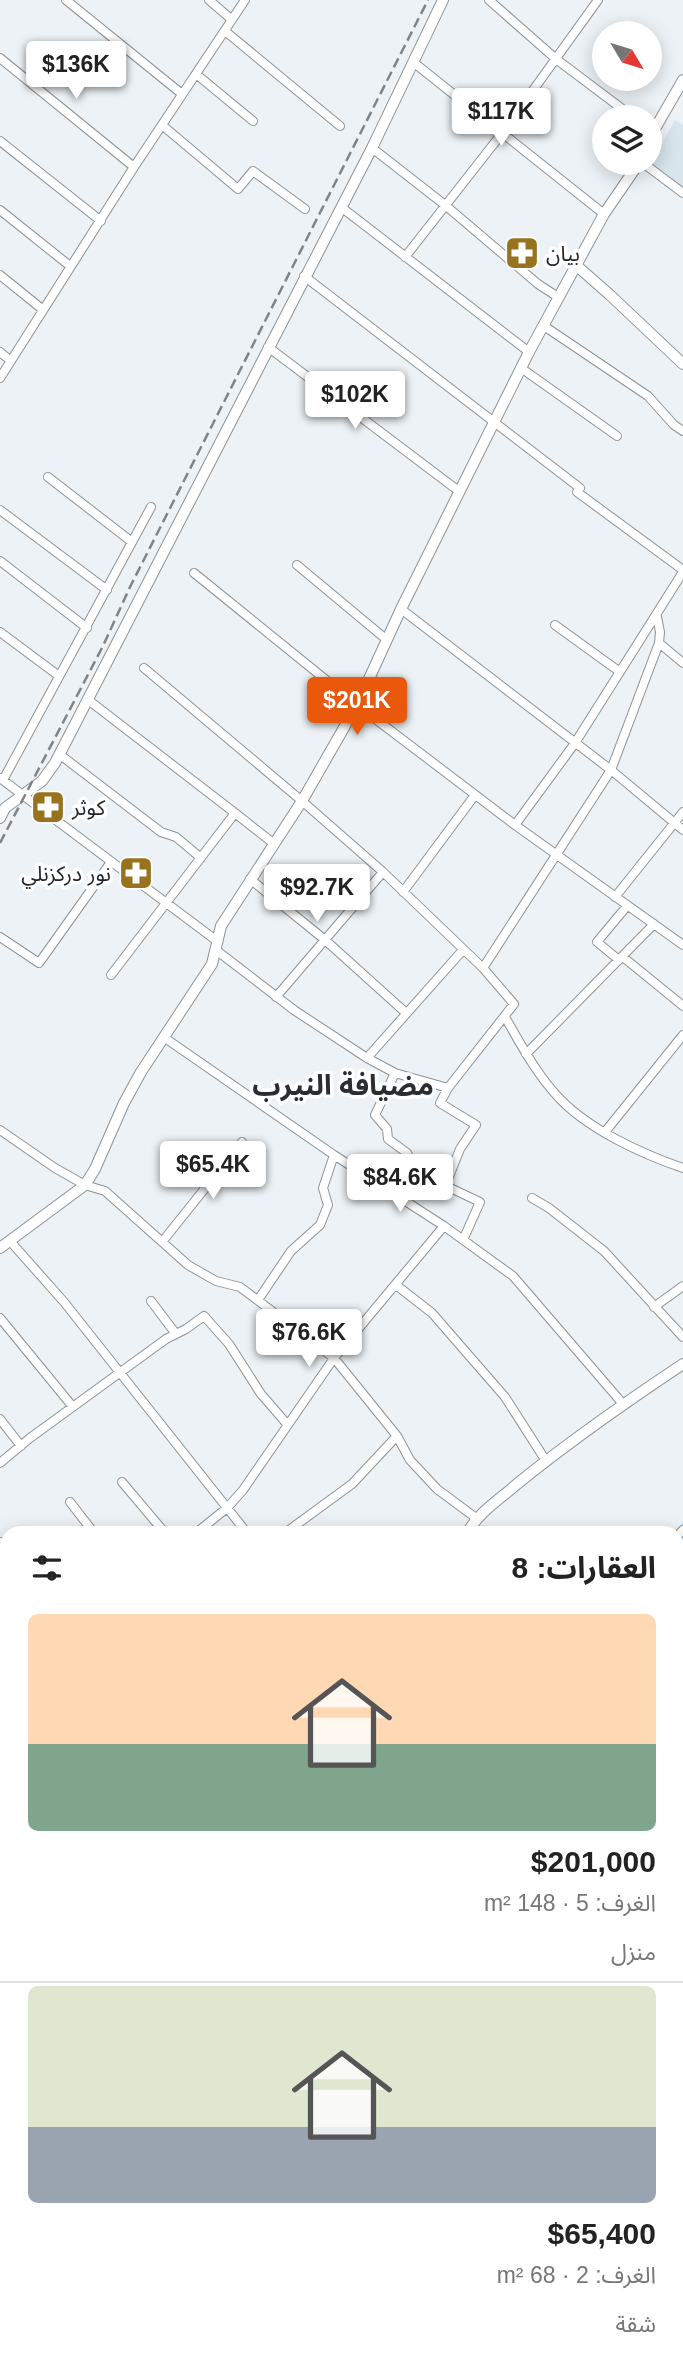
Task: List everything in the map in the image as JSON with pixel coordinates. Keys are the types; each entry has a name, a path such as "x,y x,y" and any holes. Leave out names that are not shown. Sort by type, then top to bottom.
{"street":[{"path":"66,0 182,94"},
{"path":"209,0 231,19"},
{"path":"0,378 134,167 245,0"},
{"path":"0,818 5,808 42,781 59,754 372,148 443,0"},
{"path":"489,0 556,59 617,105"},
{"path":"405,257 503,132 598,0"},
{"path":"225,31 340,126"},
{"path":"0,58 134,167"},
{"path":"414,62 604,214"},
{"path":"195,75 253,121"},
{"path":"662,114 683,80"},
{"path":"162,125 238,189 253,170 305,209"},
{"path":"0,141 101,222"},
{"path":"372,148 445,205 538,285 558,297"},
{"path":"0,1248 85,1185 95,1169 141,1072 212,964 221,926 302,801 357,705 529,352 604,214 632,175"},
{"path":"658,175 683,193"},
{"path":"341,207 529,352"},
{"path":"0,210 71,265"},
{"path":"577,267 681,358"},
{"path":"0,275 42,309"},
{"path":"304,276 494,421 683,571 657,617 575,743 514,825"},
{"path":"544,326 648,396 674,425 683,431"},
{"path":"268,347 460,492"},
{"path":"0,352 11,361"},
{"path":"521,368 617,436"},
{"path":"48,477 132,542"},
{"path":"151,507 87,628 1,779 166,903 276,997 367,1058 395,1073 448,1088"},
{"path":"1,514 107,590"},
{"path":"0,561 87,628"},
{"path":"297,565 387,640"},
{"path":"194,573 357,705 514,825 683,945"},
{"path":"401,610 611,770 683,830"},
{"path":"483,968 611,770 659,643 660,625 657,617"},
{"path":"555,625 621,672"},
{"path":"0,632 59,676"},
{"path":"659,643 683,663"},
{"path":"144,668 383,872 462,951 483,968 514,1004 448,1088 440,1103 476,1125 460,1149 446,1184"},
{"path":"87,699 274,843"},
{"path":"59,754 161,832 176,837 201,858"},
{"path":"403,892 475,795"},
{"path":"615,897 683,812"},
{"path":"111,975 234,813"},
{"path":"0,937 39,963 111,862"},
{"path":"276,997 383,872"},
{"path":"250,879 324,939 405,1012"},
{"path":"627,906 597,942 683,1006"},
{"path":"526,1054 654,923"},
{"path":"367,1058 405,1012 462,951"},
{"path":"505,1017 526,1054 559,1098 605,1132 683,1168"},
{"path":"605,1132 683,1035"},
{"path":"165,1038 334,1155 444,1226 513,1276 623,1404"},
{"path":"395,1073 375,1115 387,1129 388,1139 407,1153 412,1166 433,1181 446,1184 480,1202 463,1240"},
{"path":"0,1130 55,1168 85,1185 105,1191 188,1265 205,1275 240,1287 334,1358 397,1436 410,1460 438,1489 476,1518"},
{"path":"162,1242 242,1142"},
{"path":"258,1300 291,1251 320,1225 328,1205 323,1188 334,1155"},
{"path":"532,1198 604,1251 683,1337"},
{"path":"205,1526 227,1508 243,1490 334,1358 444,1226"},
{"path":"10,1241 120,1372 241,1526"},
{"path":"396,1285 432,1312 505,1397 545,1461"},
{"path":"654,1307 683,1286"},
{"path":"151,1301 176,1334"},
{"path":"0,1463 120,1372 204,1316 229,1344 261,1394 288,1424"},
{"path":"0,1318 73,1407"},
{"path":"471,1526 476,1518 545,1461 683,1364"},
{"path":"0,1419 21,1446"},
{"path":"295,1526 352,1484 397,1436"},
{"path":"122,1482 159,1526"},
{"path":"70,1502 89,1526"}],"shaded area":[{"path":"675,120 683,125 683,188 662,174 662,143"}],"railway":[{"path":"0,843 103,646 130,587 428,0"}],"place":[{"name":"بيان","path":"522,253"},
{"name":"كوثر","path":"48,807"},
{"name":"نور دركزنلي","path":"136,873"}],"district":[{"name":"مضيافة النيرب","path":"343,1085"}]}
